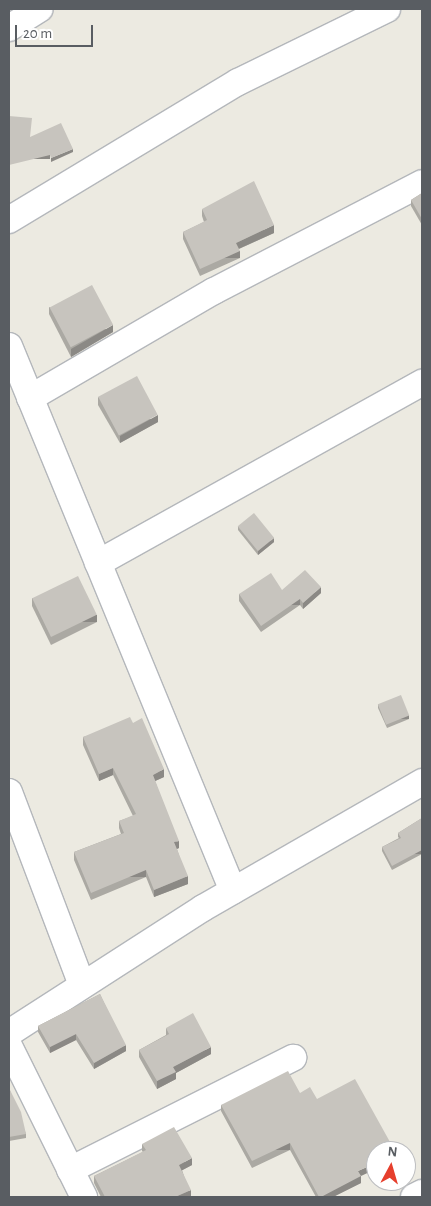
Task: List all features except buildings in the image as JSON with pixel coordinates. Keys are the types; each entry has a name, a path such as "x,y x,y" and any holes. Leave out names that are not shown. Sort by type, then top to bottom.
{"street":[{"path":"9,28 39,9"},
{"path":"9,220 238,82 387,9"},
{"path":"30,398 214,291 422,183"},
{"path":"9,346 233,891"},
{"path":"98,563 422,384"},
{"path":"9,1033 233,891 422,782"},
{"path":"9,792 82,985"},
{"path":"9,1046 84,1197"},
{"path":"70,1170 293,1058"},
{"path":"414,1197 422,1193"}]}
